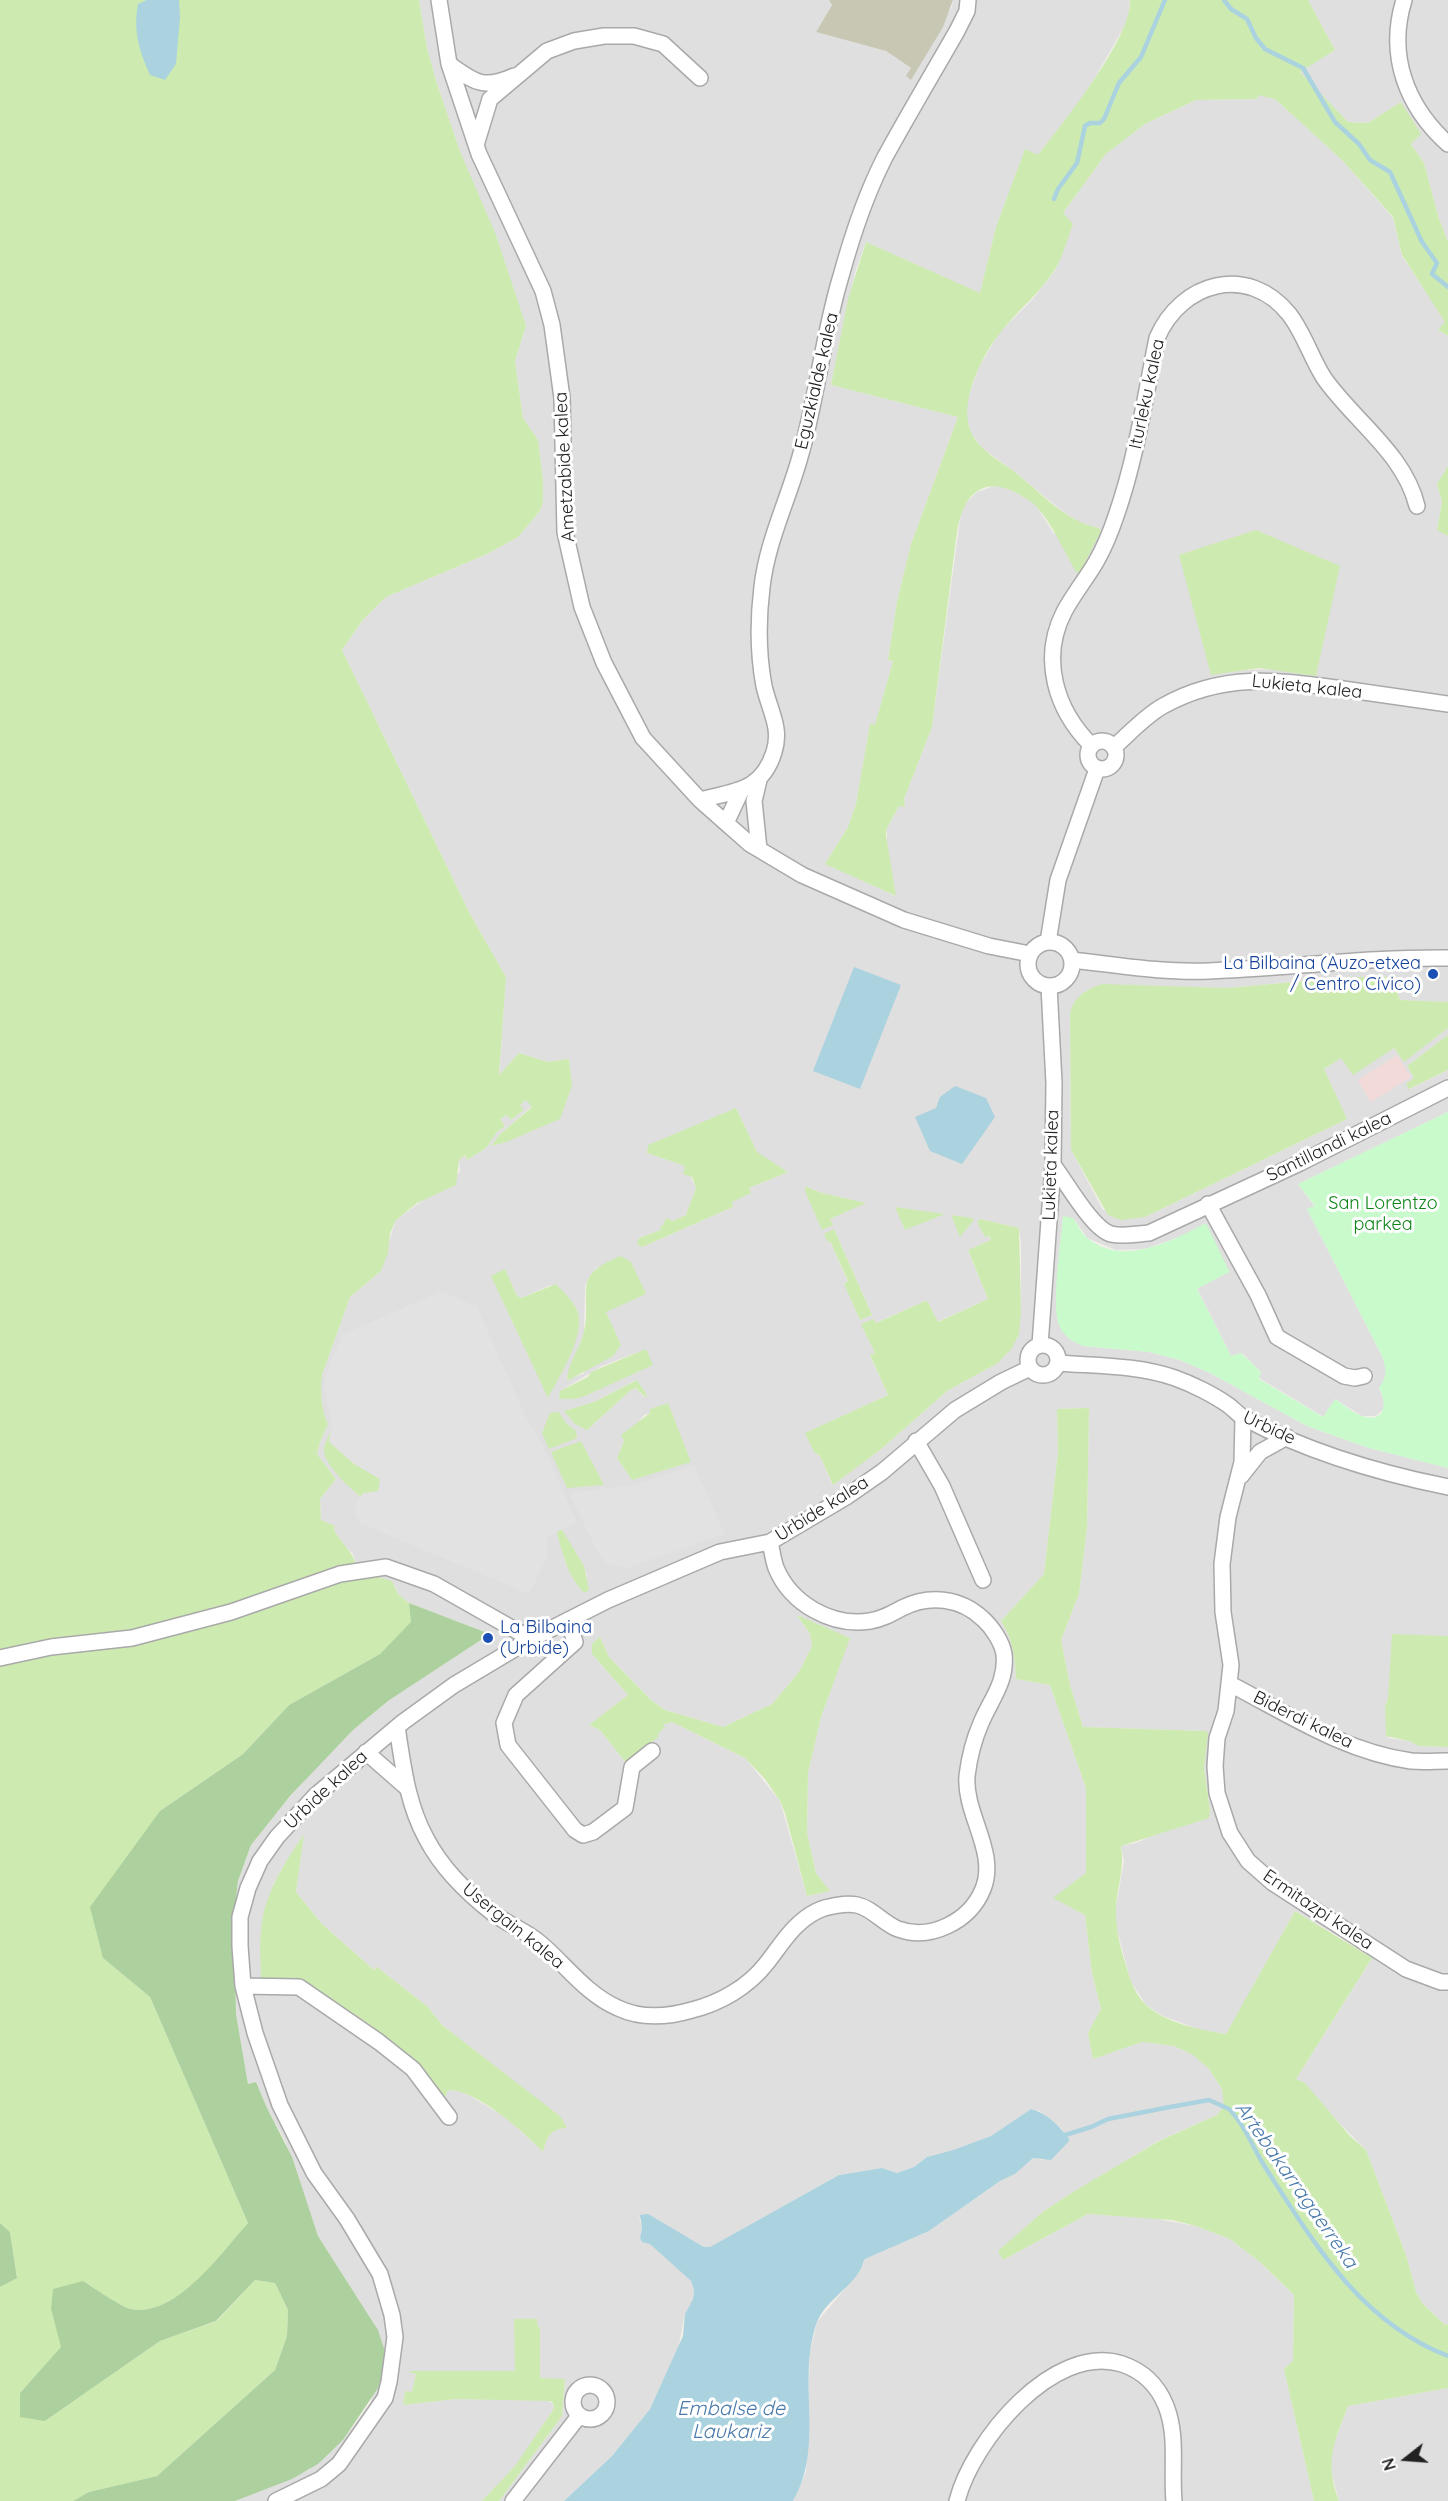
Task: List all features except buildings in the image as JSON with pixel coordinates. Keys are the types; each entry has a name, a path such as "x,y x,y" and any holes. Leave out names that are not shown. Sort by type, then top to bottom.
{"street":[{"name":"Ametzabide kalea","path":"439,0 449,64 476,145 543,291 552,325 562,398 565,532 582,607 604,663 643,738 700,800 726,823 759,849 802,875 904,921 989,946 1030,954"},
{"name":"Eguzkialde kalea","path":"759,849 754,801 759,780 766,771 774,752 777,729 764,687 759,633 762,585 773,539 800,456 841,276 869,194 885,158 957,32 968,0"},
{"path":"1404,0 1396,37 1405,81 1414,103 1448,144"},
{"path":"462,103 488,92 499,83 517,75 547,51 574,41 604,36 634,36 663,44 700,78"},
{"path":"449,64 488,92"},
{"path":"476,145 488,92"},
{"name":"Iturleku kalea","path":"1091,745 1075,727 1062,705 1054,677 1053,647 1064,612 1097,560 1116,517 1132,460 1157,338 1166,320 1182,301 1207,288 1234,285 1259,291 1280,305 1293,320 1324,378 1378,439 1403,474 1414,492 1417,506"},
{"name":"Lukieta kalea","path":"1114,747 1161,707 1189,694 1220,684 1253,680 1287,682 1448,704"},
{"path":"1103,741 1114,747 1116,756 1113,764 1106,769 1097,769 1088,758 1091,745 1103,741"},
{"path":"1048,942 1058,880 1097,769"},
{"path":"700,800 742,789 759,780"},
{"path":"726,823 742,789"},
{"path":"726,823 754,801"},
{"path":"1048,942 1061,944 1066,948 1072,960 1072,967 1066,979 1048,986 1036,980 1029,968 1030,954 1035,948 1048,942"},
{"path":"1072,960 1169,970 1208,971 1400,958 1448,958"},
{"name":"Lukieta kalea","path":"1040,1345 1053,1165 1054,1083 1048,986"},
{"name":"Santillandi kalea","path":"1053,1165 1095,1224 1108,1234 1125,1236 1149,1233 1300,1163 1448,1088"},
{"path":"1208,1204 1258,1295 1277,1336 1344,1376 1355,1378 1364,1376"},
{"path":"1040,1345 1054,1349 1058,1363 1053,1372 1043,1375 1030,1368 1029,1354 1040,1345"},
{"name":"Urbide","path":"1058,1363 1136,1369 1176,1378 1228,1404 1243,1418 1287,1437 1345,1460 1401,1477 1448,1487"},
{"name":"Urbide kalea","path":"276,2501 321,2479 339,2464 385,2398 395,2337 392,2315 380,2274 347,2219 314,2173 280,2105 255,2033 243,1986 240,1917 248,1888 260,1861 297,1814 366,1752 454,1685 531,1639 608,1600 720,1552 770,1542 846,1497 882,1472 955,1410 1000,1382 1030,1368"},
{"name":"Ermitazpi kalea","path":"1243,1418 1244,1440 1237,1484 1228,1517 1222,1564 1223,1612 1231,1665 1226,1711 1217,1738 1215,1766 1216,1784 1230,1833 1248,1861 1273,1882 1406,1969 1441,1983 1448,1982"},
{"path":"1244,1440 1264,1427"},
{"name":"Ermitazpi kalea","path":"1260,1452 1264,1427"},
{"name":"Ermitazpi kalea","path":"1237,1484 1248,1465 1260,1452 1287,1437"},
{"path":"916,1441 942,1486 983,1580"},
{"name":"Usergain kalea","path":"397,1727 406,1787 426,1840 454,1877 495,1914 533,1937 583,1985 617,2008 632,2013 668,2015 694,2010 721,2000 738,1990 756,1974 799,1921 826,1907 858,1905 898,1929 918,1933 950,1925 962,1917 984,1888 986,1869 983,1844 967,1793 967,1776 982,1720 999,1691 1004,1667 1002,1646 988,1624 970,1608 950,1600 930,1600 905,1606 886,1617 868,1622 840,1620 816,1612 793,1595 776,1568 770,1542"},
{"path":"0,1658 51,1647 132,1638 231,1612 340,1574 386,1567 434,1584 531,1639"},
{"path":"568,1620 575,1642 516,1695 504,1723 508,1745 575,1830 583,1835 593,1832 625,1808 633,1767 652,1751"},
{"name":"Biderdi kalea","path":"1230,1684 1337,1740 1370,1752 1413,1761 1448,1761"},
{"name":"Usergain kalea","path":"366,1752 406,1787"},
{"path":"243,1986 299,1987 371,2036 413,2069 449,2117"},
{"path":"957,2501 962,2483 981,2445 1015,2406 1042,2382 1080,2365 1116,2362 1140,2372 1155,2387 1166,2405 1173,2428 1174,2501"},
{"path":"513,2501 579,2416"}],"shaded area":[{"path":"419,0 829,0 832,5 816,32 886,51 911,68 911,80 952,6 953,0 1130,0 1128,20 1088,90 1038,156 1025,150 996,227 980,294 866,242 856,269 831,385 958,417 911,544 897,602 888,660 893,661 875,725 870,725 856,804 848,827 826,863 895,896 887,849 887,828 899,806 905,806 904,799 932,727 961,512 977,492 997,485 1007,487 1035,504 1054,534 1099,528 1083,525 1061,510 982,448 971,433 966,415 967,401 978,369 999,333 1032,300 1056,269 1063,213 1106,154 1145,124 1196,100 1257,99 1257,94 1275,99 1342,160 1393,218 1402,256 1446,322 1438,330 1448,336 1448,466 1437,484 1442,502 1437,529 1448,536 1448,1002 1400,1000 1391,977 1349,977 1227,988 1171,987 1070,1014 1071,1150 1103,1210 1145,1217 1347,1119 1323,1070 1341,1057 1353,1074 1394,1048 1404,1061 1448,1028 1448,1035 1407,1066 1414,1078 1410,1089 1448,1070 1448,1112 1298,1184 1315,1207 1307,1209 1382,1356 1387,1370 1379,1388 1385,1403 1384,1408 1376,1416 1362,1416 1335,1399 1324,1417 1259,1378 1261,1372 1242,1353 1231,1356 1197,1288 1179,1237 1145,1249 1116,1250 1087,1238 1075,1220 1069,1338 1083,1346 1149,1352 1180,1360 1210,1373 1307,1426 1369,1448 1448,1468 1448,1636 1442,1637 1388,1698 1385,1707 1388,1738 1409,1741 1420,1746 1448,1747 1448,2324 1445,2325 1422,2303 1416,2292 1407,2258 1366,2150 1296,2079 1371,1960 1348,1942 1295,1911 1227,2034 1203,2031 1163,2016 1146,2005 1131,1982 1116,1926 1116,1907 1124,1861 1121,1846 1136,1843 1210,1810 1204,1768 1206,1731 1083,1727 1070,1685 1061,1640 1079,1594 1087,1528 1089,1408 1057,1409 1058,1452 1044,1574 1001,1621 1008,1632 1014,1650 1016,1679 1050,1685 1086,1788 1086,1873 1075,1910 1085,1915 1092,1973 1101,2010 1088,2033 1093,2059 1142,2042 1174,2046 1193,2055 1209,2069 1222,2089 1225,2099 1224,2106 1217,2115 1158,2141 1044,2211 1009,2243 1003,2260 1088,2214 1151,2218 1196,2226 1230,2239 1261,2263 1294,2295 1293,2361 1284,2369 1314,2501 793,2501 806,2472 810,2352 817,2322 860,2271 865,2259 929,2231 1000,2181 1015,2174 1026,2162 1034,2158 1043,2160 1070,2140 1060,2127 1040,2111 1031,2109 991,2136 927,2157 914,2167 897,2173 882,2168 839,2175 710,2247 704,2247 689,2238 639,2217 642,2228 640,2238 643,2242 650,2243 691,2281 694,2290 693,2299 685,2314 678,2349 650,2409 612,2456 564,2501 499,2501 562,2416 565,2380 540,2378 540,2328 515,2319 515,2371 410,2371 416,2374 412,2393 405,2391 403,2405 456,2399 548,2400 554,2405 553,2410 515,2467 482,2501 235,2501 309,2470 343,2440 371,2402 378,2330 318,2236 285,2141 256,2082 248,2084 236,2014 234,1916 238,1881 251,1845 266,1824 325,1757 388,1701 490,1634 409,1603 398,1594 395,1586 360,1576 353,1554 334,1530 321,1520 320,1499 336,1479 317,1454 328,1424 323,1415 320,1387 322,1375 350,1297 381,1271 395,1221 460,1172 459,1160 465,1155 467,1160 486,1148 497,1132 505,1126 500,1119 507,1114 511,1120 523,1111 519,1105 527,1100 532,1106 500,1134 492,1145 570,1072 569,1059 548,1062 519,1053 499,1076 506,977 470,914 342,650 362,621 386,597 487,554 518,537 540,511 543,502 538,440 523,418 515,361 526,326 461,154 427,48","holes":["1203,548 1281,669 1239,670 1179,555","736,1108 757,1153 788,1172 749,1188 731,1202 733,1207 642,1247 639,1238 661,1230 663,1226 686,1215 696,1188 685,1166 647,1153","805,1186 822,1193 864,1203 830,1219","980,1219 1019,1228 1021,1311 998,1363 947,1391 880,1450 832,1484 820,1456 814,1452 806,1433 888,1395 870,1356 875,1353 875,1323 925,1301 928,1302 937,1322 988,1299 968,1251 991,1240 978,1222","834,1229 872,1315 860,1320 844,1283 848,1282 830,1241","597,1267 613,1356 588,1368 583,1374 566,1379 584,1333 585,1287","505,1270 517,1296 521,1298 551,1285 576,1307 579,1329 512,1323","646,1349 560,1391 602,1366","636,1380 647,1395 644,1397 636,1388 631,1390 587,1430 564,1411 594,1402","650,1413 691,1462 632,1479 617,1458 624,1441 644,1415","561,1528 587,1575 583,1592 566,1564 556,1529","798,1617 843,1655 821,1717 808,1773 807,1833 816,1873 830,1891 807,1896 780,1801 745,1758 672,1722 662,1725 657,1734 626,1763 600,1730 590,1725 628,1695 592,1654 600,1637 609,1657 651,1700 665,1710 723,1727 772,1704 799,1672 812,1646 810,1634","303,1836 296,1892 322,1924 374,1970 377,1967 428,2007 442,2025 481,2056 559,2128 552,2131 547,2138 543,2151 505,2117 462,2091 448,2090 443,2099 434,2084 392,2042 319,1994 291,1981 273,1885"]},
{"path":"829,0 953,0 943,27 911,80 906,76 911,68 886,51 816,32 832,5"},
{"path":"1308,0 1448,0 1448,242 1439,219 1424,163 1411,144 1409,117 1401,102 1368,123 1348,122 1299,72 1335,50"},
{"path":"1397,1055 1411,1077 1371,1102 1358,1080"},
{"path":"442,1291 477,1307 527,1419 541,1441 577,1522 547,1537 547,1557 529,1594 360,1523 355,1513 356,1504 363,1493 378,1491 380,1479 354,1464 329,1442 332,1424 324,1388 326,1374 342,1335"},
{"path":"694,1465 725,1534 627,1568 607,1564 598,1553 569,1493 633,1485"},
{"path":"1448,2388 1448,2501 1339,2501 1330,2467 1332,2449 1348,2406"}],"green space":[{"path":"0,0 419,0 427,48 437,84 461,154 496,235 526,326 515,361 523,418 538,440 543,502 540,511 518,537 487,554 386,597 362,621 342,650 470,914 506,977 499,1075 519,1053 548,1062 569,1059 572,1086 560,1119 491,1146 500,1134 532,1107 526,1100 520,1105 524,1110 511,1120 507,1115 500,1119 505,1126 497,1132 486,1148 467,1160 465,1155 459,1160 456,1185 417,1203 395,1221 390,1234 388,1253 381,1271 350,1297 322,1375 322,1400 328,1424 317,1454 336,1479 320,1499 321,1520 335,1526 334,1530 352,1556 360,1576 374,1576 392,1581 398,1594 409,1603 412,1622 380,1654 289,1705 243,1754 160,1811 103,1958 150,1997 248,2223 197,2281 165,2304 148,2309 131,2309 83,2281 51,2309 62,2347 20,2393 45,2421 160,2341 217,2321 255,2280 275,2283 288,2310 287,2336 275,2370 157,2476 89,2492 73,2501 0,2501 0,2287 17,2277 10,2232 0,2223"},
{"path":"1130,0 1308,0 1335,50 1300,72 1348,122 1368,123 1401,102 1421,134 1411,144 1424,163 1439,219 1448,242 1448,336 1438,330 1445,322 1402,255 1393,217 1342,160 1275,99 1258,95 1257,99 1196,100 1145,124 1106,154 1063,213 1073,224 1057,266 1042,287 993,343 973,382 967,409 972,434 986,451 1076,520 1099,528 1101,531 1080,572 1076,572 1041,512 1020,495 995,486 985,487 970,498 964,508 957,532 932,727 904,799 905,807 899,806 887,828 886,835 896,896 825,864 848,827 856,804 870,724 875,725 893,661 888,660 897,602 911,544 958,417 831,385 848,299 866,242 980,293 996,227 1025,149 1038,155 1094,80 1120,36 1128,16"},
{"path":"1448,466 1448,536 1437,530 1442,502 1437,484"},
{"path":"1256,530 1340,566 1316,676 1259,668 1211,675 1179,555"},
{"path":"1349,977 1391,977 1400,1000 1448,1002 1448,1028 1404,1062 1394,1048 1353,1075 1341,1058 1324,1069 1347,1119 1145,1217 1121,1220 1108,1215 1071,1150 1070,1014 1077,998 1091,988 1102,984 1227,988"},
{"path":"1448,1035 1448,1070 1409,1089 1406,1084 1414,1078 1407,1066"},
{"path":"736,1108 757,1152 788,1172 749,1188 751,1193 732,1202 733,1207 642,1247 637,1244 639,1238 661,1230 660,1227 666,1218 673,1221 686,1215 696,1188 692,1177 683,1174 685,1166 647,1153 648,1145"},
{"name":"San Lorentzo parkea","path":"1448,1112 1448,1468 1369,1448 1307,1426 1210,1373 1180,1360 1149,1352 1083,1346 1069,1338 1061,1329 1057,1315 1056,1288 1063,1216 1073,1218 1082,1233 1100,1246 1131,1251 1163,1244 1206,1223 1231,1275 1229,1272 1197,1289 1231,1356 1241,1353 1261,1372 1259,1379 1323,1417 1335,1399 1361,1416 1372,1418 1377,1416 1381,1413 1384,1404 1379,1388 1384,1380 1385,1372 1382,1356 1307,1209 1315,1206 1298,1184"},
{"path":"805,1186 822,1193 866,1203 830,1219 833,1225 822,1230 805,1191"},
{"path":"895,1207 945,1214 905,1230"},
{"path":"951,1215 973,1218 960,1237"},
{"path":"980,1219 1019,1228 1021,1311 1019,1334 1012,1348 998,1363 947,1391 880,1450 833,1485 820,1456 814,1452 805,1433 888,1395 870,1355 875,1353 861,1324 873,1319 876,1323 925,1301 928,1302 938,1322 988,1299 968,1250 991,1240 989,1236 985,1237 977,1222"},
{"path":"834,1229 872,1315 860,1320 844,1284 848,1281 830,1241 828,1242 824,1234"},
{"path":"621,1256 631,1262 646,1294 606,1312 621,1345 613,1356 567,1381 569,1369 584,1332 586,1286 589,1278 605,1263"},
{"path":"505,1269 517,1296 521,1298 556,1284 577,1310 579,1320 575,1343 548,1398 491,1276"},
{"path":"646,1349 653,1365 585,1396 575,1399 559,1399 560,1391 588,1377 591,1372"},
{"path":"637,1380 647,1395 645,1397 636,1388 631,1390 587,1430 575,1424 564,1411 594,1402"},
{"path":"668,1403 691,1462 632,1480 617,1458 624,1441 621,1435 650,1413 650,1409"},
{"path":"1089,1408 1087,1528 1079,1594 1061,1640 1070,1685 1083,1727 1206,1731 1208,1733 1204,1768 1209,1818 1121,1846 1122,1862 1116,1909 1118,1935 1134,1989 1145,2004 1162,2016 1194,2028 1226,2034 1295,1911 1372,1958 1296,2079 1305,2083 1350,2136 1366,2150 1407,2258 1416,2292 1422,2303 1445,2325 1448,2324 1448,2388 1348,2406 1333,2452 1332,2474 1339,2501 1314,2501 1284,2369 1293,2361 1294,2295 1261,2263 1230,2239 1172,2220 1088,2214 1003,2260 998,2251 1044,2211 1073,2192 1159,2141 1217,2115 1224,2106 1222,2089 1209,2069 1193,2055 1174,2046 1142,2042 1093,2059 1088,2033 1101,2009 1092,1973 1085,1915 1053,1898 1086,1873 1086,1788 1050,1685 1016,1679 1013,1649 1001,1621 1044,1574 1058,1452 1057,1409"},
{"path":"559,1412 566,1423 576,1431 577,1438 549,1449 542,1433 550,1413"},
{"path":"333,1427 431,1497 361,1497 338,1475 325,1455 325,1443"},
{"path":"581,1441 604,1485 567,1488 551,1452"},
{"path":"561,1528 584,1566 589,1590 584,1593 573,1579 566,1563 556,1529"},
{"path":"409,1603 490,1634 388,1701 353,1730 290,1796 251,1845 238,1881 234,1916 236,2014 248,2084 256,2082 292,2157 318,2236 378,2330 386,2355 384,2373 378,2388 343,2440 318,2464 292,2479 235,2501 73,2501 89,2492 157,2476 275,2370 287,2336 288,2310 275,2283 255,2280 216,2321 160,2341 45,2421 20,2417 20,2393 61,2347 51,2309 53,2289 83,2281 131,2309 148,2309 164,2304 181,2294 196,2281 248,2223 150,1997 103,1958 90,1907 160,1811 243,1754 289,1705 380,1654 411,1622"},
{"path":"797,1615 850,1638 821,1717 808,1773 807,1833 816,1873 830,1891 807,1896 780,1801 765,1779 745,1758 672,1722 662,1725 665,1727 658,1737 626,1763 600,1730 589,1725 628,1695 592,1654 592,1644 600,1637 609,1657 651,1700 665,1710 723,1727 772,1704 799,1672 812,1646 810,1634"},
{"path":"1392,1634 1448,1636 1448,1747 1419,1746 1409,1741 1386,1736 1385,1707 1388,1698"},
{"path":"304,1834 296,1892 322,1924 374,1970 377,1967 428,2007 442,2025 561,2117 567,2128 561,2128 550,2135 543,2152 512,2123 472,2096 448,2090 444,2100 415,2064 377,2030 356,2015 313,1991 289,1981 261,1979 260,1938 266,1905 282,1868"},
{"path":"0,2223 10,2232 17,2278 0,2287"},
{"path":"514,2319 537,2319 538,2327 540,2327 540,2378 565,2379 562,2416 499,2501 482,2501 515,2466 553,2410 554,2405 551,2401 456,2399 403,2405 405,2391 412,2392 416,2374 410,2371 515,2371"}],"water":[{"path":"147,0 179,0 176,64 165,80 150,75 138,40 136,23 138,4"},
{"path":"854,967 901,985 860,1089 813,1071"},
{"path":"955,1086 986,1098 995,1117 962,1164 930,1151 915,1117 936,1108 940,1097"},
{"name":"Embalse de Laukariz","path":"1031,2109 1048,2117 1070,2140 1051,2160 1033,2158 1015,2174 1000,2181 929,2231 865,2259 854,2279 819,2317 811,2347 809,2369 807,2459 802,2480 793,2501 564,2501 612,2456 650,2409 683,2336 685,2314 693,2299 694,2290 691,2281 650,2244 642,2242 640,2215 648,2214 704,2247 710,2247 839,2175 882,2168 897,2173 914,2167 927,2157 991,2136"}],"waterway":[{"path":"1054,199 1058,189 1077,163 1085,126 1090,123 1100,123 1104,119 1119,83 1141,57 1165,0"},
{"path":"1224,0 1231,9 1247,19 1256,38 1265,49 1303,68 1335,122 1359,144 1370,160 1390,172 1422,242 1437,263 1432,274 1448,287"},
{"name":"Artebakarragaerreka","path":"1062,2136 1108,2119 1209,2100 1229,2109 1240,2122 1265,2167 1302,2224 1342,2277 1389,2323 1417,2341 1448,2356"}],"place":[{"name":"La Bilbaina (Auzo-etxea / Centro Cívico)","path":"1433,974"},
{"name":"La Bilbaina (Urbide)","path":"488,1638"}]}
